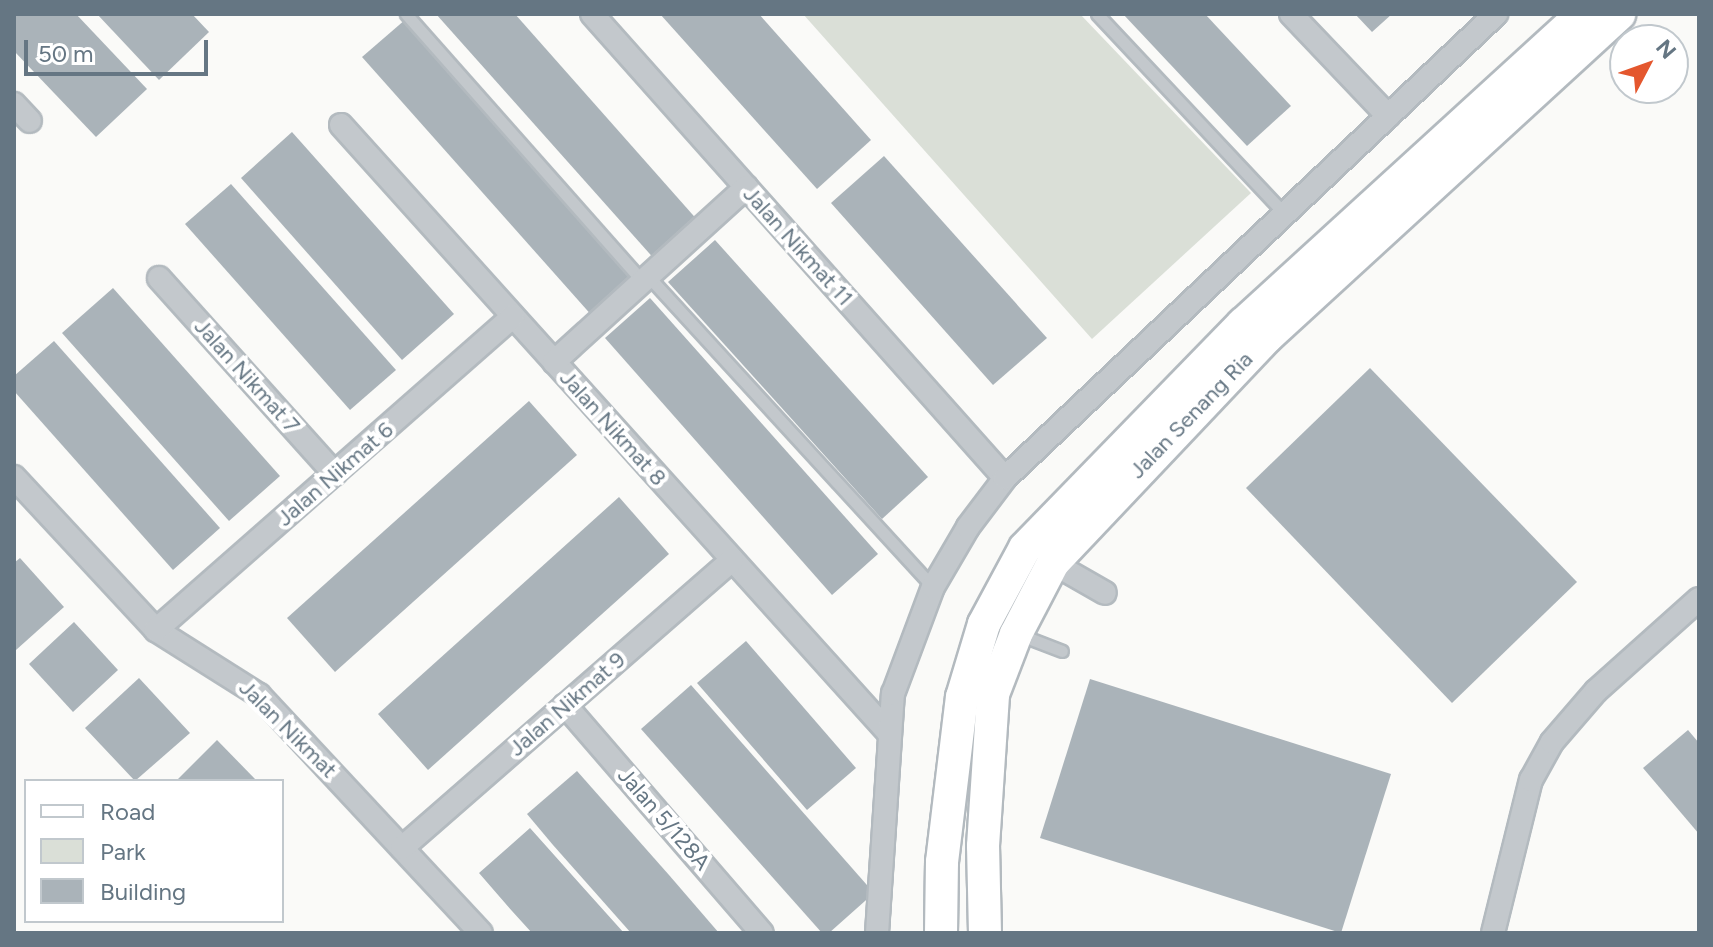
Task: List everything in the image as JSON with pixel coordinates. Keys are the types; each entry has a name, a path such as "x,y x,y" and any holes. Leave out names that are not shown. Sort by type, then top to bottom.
{"street":[{"name":"Jalan Nikmat 11","path":"592,14 1005,478"},
{"path":"1291,14 1388,116"},
{"path":"877,933 887,731 893,694 933,587 968,527 1005,478 1496,14"},
{"name":"Jalan Senang Ria","path":"941,933 942,862 962,697 984,624 1025,548 1243,324 1582,14"},
{"name":"Jalan Senang Ria","path":"985,933 983,846 993,694 1016,634 1053,563 1267,337 1619,14"},
{"path":"14,104 30,121"},
{"name":"Jalan Nikmat 8","path":"341,125 887,731"},
{"path":"554,362 746,187"},
{"name":"Jalan Nikmat 7","path":"159,278 335,474"},
{"name":"Jalan Nikmat 6","path":"156,630 513,316"},
{"name":"Jalan Nikmat","path":"14,477 156,630 259,695 481,933"},
{"path":"1025,548 1105,593"},
{"name":"Jalan Nikmat 9","path":"402,848 732,560"},
{"path":"1493,933 1531,780 1552,742 1596,691 1699,599"},
{"name":"Jalan 5/128A","path":"565,705 762,933"}],"lane":[{"path":"406,14 645,279 933,587"},
{"path":"1097,14 1285,214"},
{"path":"1016,634 1062,651"}],"green space":[{"path":"803,14 1080,14 1251,193 1092,339"}],"building":[{"path":"14,14 76,14 147,89 96,137 14,51"},
{"path":"97,14 192,14 209,32 159,80"},
{"path":"436,14 515,14 700,223 657,262"},
{"path":"660,14 759,14 871,140 817,189"},
{"path":"1123,14 1205,14 1291,106 1247,146"},
{"path":"1355,14 1392,14 1372,32"},
{"path":"406,19 637,280 594,318 362,57"},
{"path":"292,132 454,314 402,360 241,178"},
{"path":"884,156 1047,338 993,385 831,203"},
{"path":"231,184 396,370 350,410 185,224"},
{"path":"715,240 928,477 882,519 668,282"},
{"path":"113,288 280,476 229,521 62,333"},
{"path":"650,298 878,554 832,595 605,338"},
{"path":"54,341 220,528 173,570 14,391 14,376"},
{"path":"1370,368 1577,582 1452,703 1246,488"},
{"path":"529,401 577,455 335,672 287,618"},
{"path":"619,497 669,554 428,770 378,714"},
{"path":"20,558 64,607 16,650 14,563"},
{"path":"74,622 118,670 73,712 29,664"},
{"path":"746,641 856,768 807,810 697,683"},
{"path":"139,678 190,733 137,779 133,779 85,728"},
{"path":"1090,679 1391,774 1341,933 1040,838"},
{"path":"691,685 874,893 829,933 822,933 641,729"},
{"path":"1688,730 1699,743 1699,834 1643,768"},
{"path":"217,740 255,779 178,779"},
{"path":"577,771 719,933 631,933 553,845 527,814"},
{"path":"530,828 624,933 532,933 512,911 479,873"}]}
